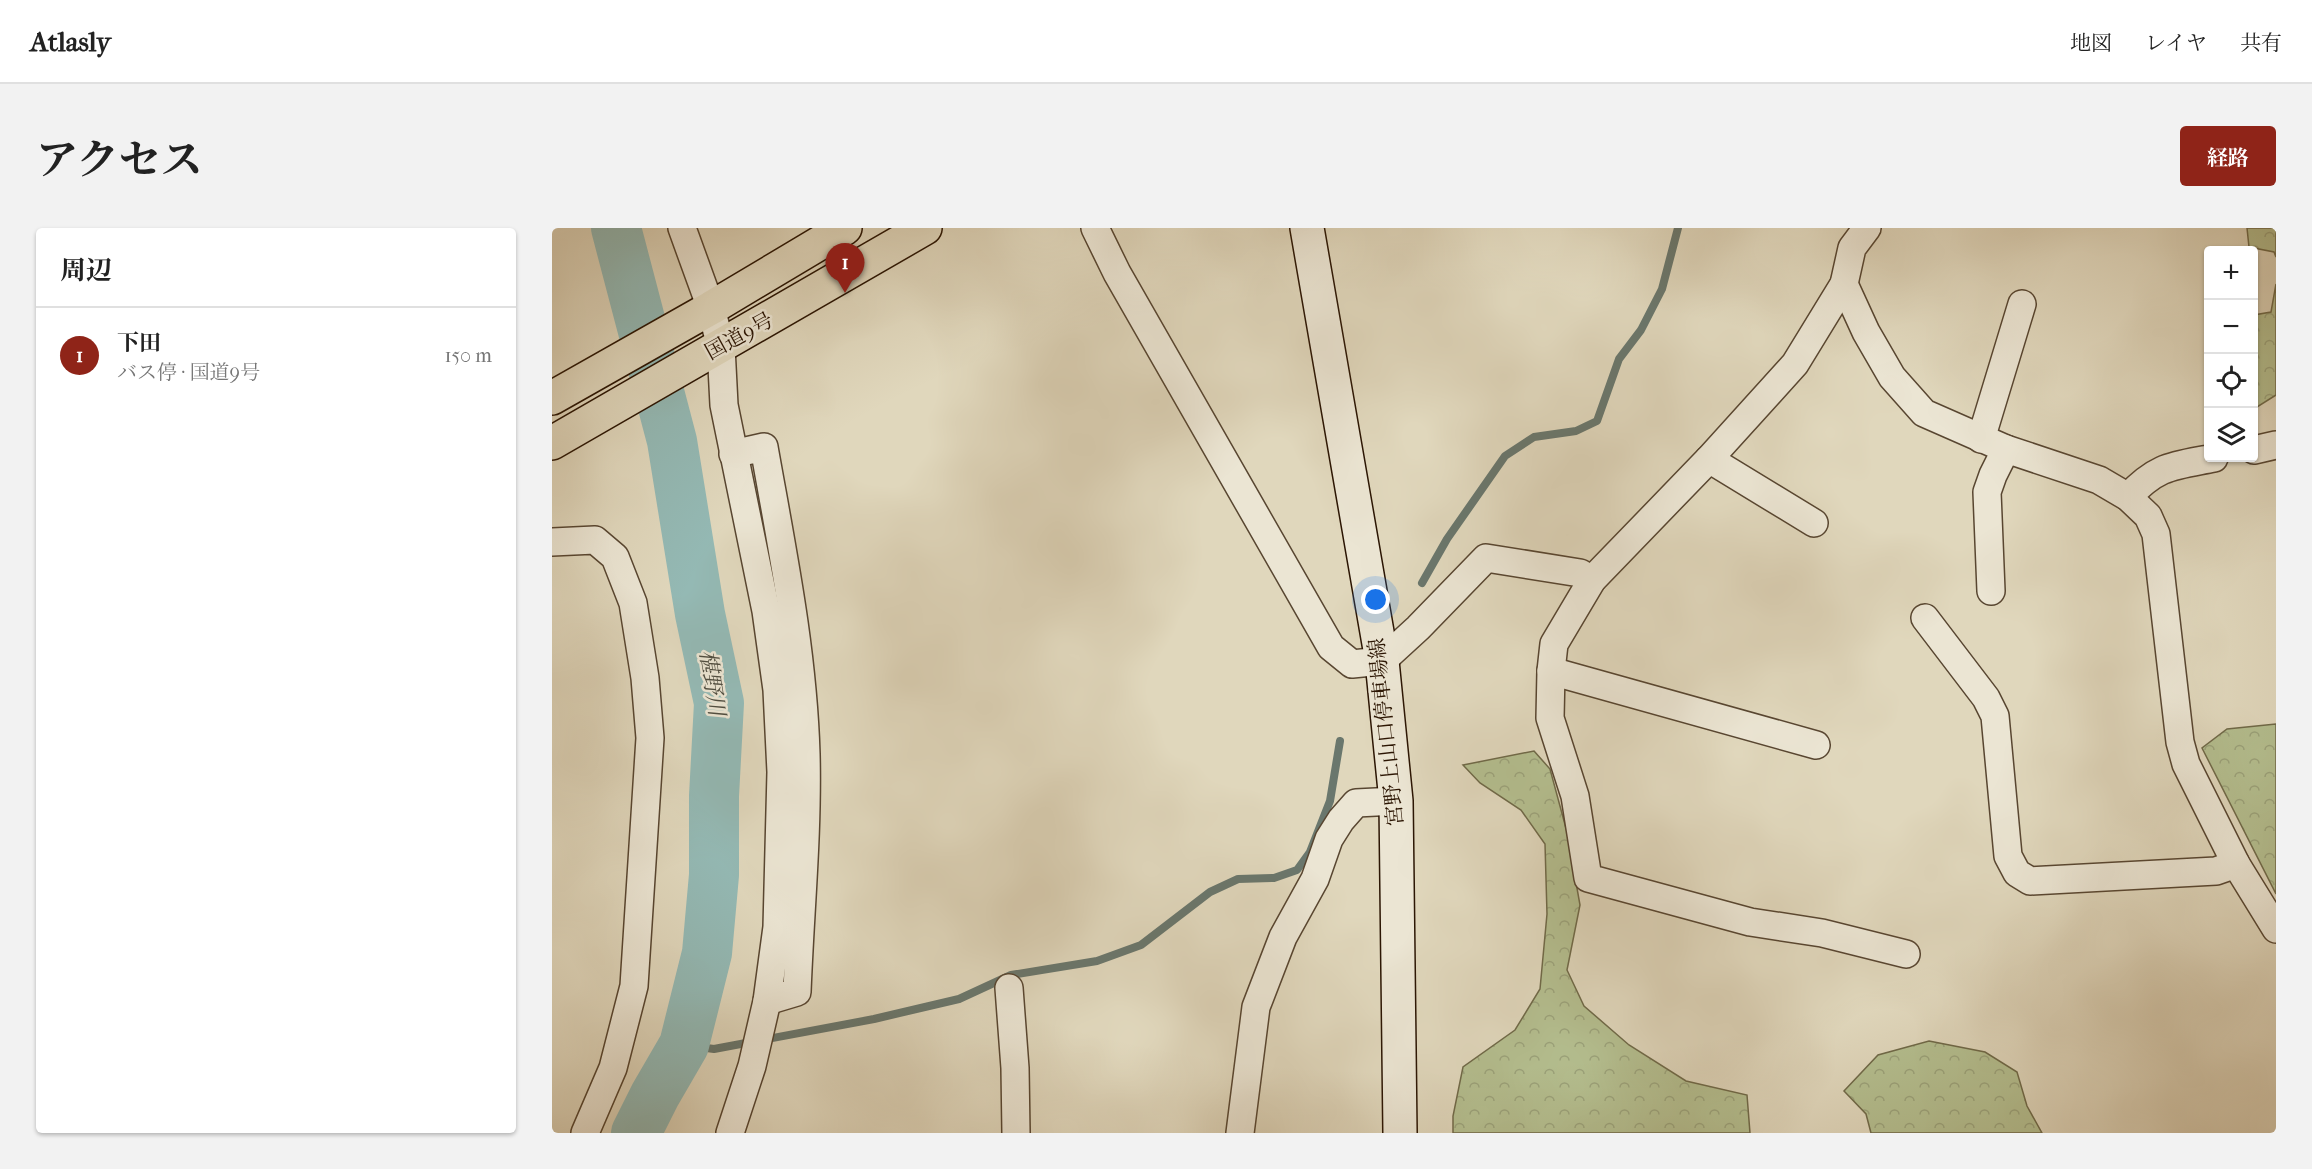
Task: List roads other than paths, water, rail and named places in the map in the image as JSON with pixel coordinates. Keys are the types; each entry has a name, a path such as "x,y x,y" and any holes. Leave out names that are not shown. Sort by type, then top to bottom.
{"highway":[{"name":"国道9号","path":"565,390 701,314 845,228"},
{"name":"国道9号","path":"552,443 925,228"}],"main road":[{"name":"宮野上山口停車場線","path":"1307,228 1382,661 1396,801 1400,1133"}],"street":[{"path":"682,228 724,405 766,611 777,690 781,772 777,927 767,1001 752,1066 730,1133"},
{"path":"1095,228 1122,283 1331,647 1352,664 1382,661 1418,628 1486,558 1580,573 1592,580"},
{"path":"1867,228 1851,248 1844,284 1795,364 1709,459 1592,580 1554,644 1550,718 1575,796 1588,878 1750,922 1822,933 1906,954"},
{"path":"1844,284 1866,332 1892,377 1924,413 2006,449 2099,480 2128,497 2148,516 2156,534 2180,742 2186,764 2236,864 2276,929"},
{"path":"1981,438 2022,304"},
{"path":"2258,449 2276,445"},
{"path":"1991,591 1987,492 2006,449"},
{"path":"1709,459 1814,523"},
{"path":"2128,497 2146,478 2169,466 2204,460"},
{"path":"552,542 596,540 615,557 633,603 645,678 650,738 634,986 613,1068 585,1133"},
{"path":"1925,618 1986,698 1995,716 2008,856 2017,873 2030,881 2216,871 2236,864"},
{"path":"1551,671 1816,745"},
{"path":"1240,1133 1256,1007 1283,937 1315,879 1329,839 1341,820 1356,803 1396,801"},
{"path":"1009,988 1015,1068 1016,1133"}],"waterway":[{"name":"椹野川","path":"616,228 672,441 700,614 719,703 714,796 714,875 707,953 684,1045 636,1133"},
{"path":"1422,583 1447,539 1505,456 1534,437 1576,431 1597,421 1619,359 1641,330 1662,289 1678,228"},
{"path":"684,1045 714,1049 874,1019 959,999 1011,975 1097,961 1141,945 1210,892 1238,879 1274,878 1297,870 1310,852 1330,801 1340,741"}],"place":[{"name":"下田","path":"845,293"}]}
